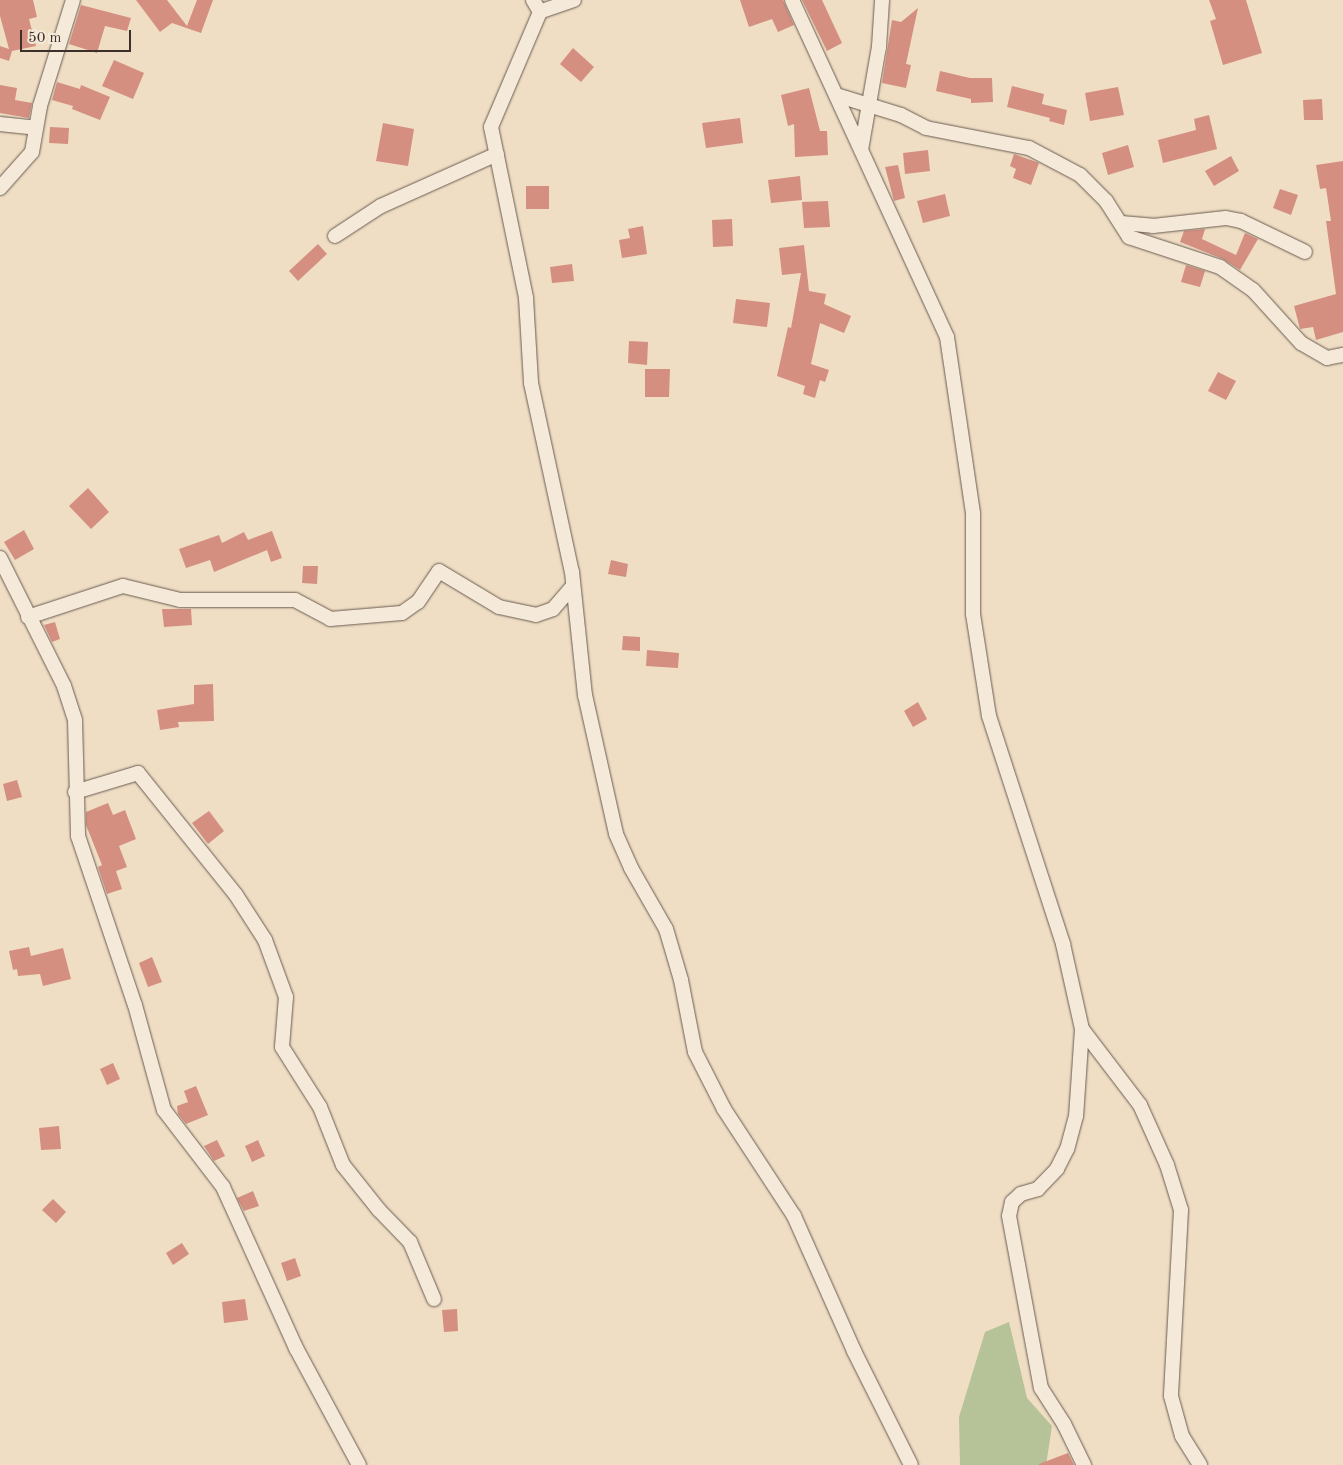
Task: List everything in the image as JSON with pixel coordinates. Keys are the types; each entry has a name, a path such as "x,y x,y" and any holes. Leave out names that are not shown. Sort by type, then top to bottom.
{"street":[{"path":"0,188 32,152 36,128 73,0"},
{"path":"574,0 536,6 491,127 526,298 531,383 538,426 573,586 586,695 616,834 666,929 680,980 695,1052 724,1109 794,1216 854,1350 911,1465"},
{"path":"792,0 947,337 972,514 973,614 989,716 1063,944 1082,1029 1076,1116 1067,1150 1057,1169 1038,1189 1020,1194 1012,1202 1009,1216 1041,1388 1064,1424 1084,1465"},
{"path":"862,150 882,0"},
{"path":"836,95 926,128 1029,148 1080,175 1106,201 1129,238 1220,267 1253,290 1301,343 1327,358 1343,355"},
{"path":"0,124 36,128"},
{"path":"335,236 381,206 497,154"},
{"path":"1121,223 1153,226 1226,218 1241,222 1305,252"},
{"path":"0,558 64,686 75,720 74,792 78,836 135,1005 164,1110 223,1187 292,1339 359,1465"},
{"path":"28,617 124,586 180,600 295,600 330,618 402,613 418,602 439,571 499,607 536,615 553,609 573,586"},
{"path":"74,792 138,773 236,895 265,940 286,997 282,1047 320,1107 343,1165 379,1210 410,1242 434,1299"},
{"path":"1082,1029 1140,1106 1168,1165 1181,1210 1171,1396 1182,1436 1200,1465"}],"green space":[{"path":"1009,1322 1027,1398 1052,1426 1046,1465 960,1465 959,1417 985,1332"}],"building":[{"path":"0,0 33,0 37,17 29,19 36,46 12,51 9,61 0,58 0,46 9,49 0,16"},
{"path":"136,0 167,0 187,26 197,0 213,0 201,33 172,23 160,32"},
{"path":"740,0 783,0 794,25 778,32 772,19 749,27"},
{"path":"802,0 822,0 842,43 827,51"},
{"path":"1209,0 1246,0 1262,53 1223,65 1210,21 1216,19"},
{"path":"81,5 131,18 127,31 105,26 97,53 69,44"},
{"path":"918,8 906,64 911,65 906,88 882,83 892,20 901,22"},
{"path":"573,48 594,67 581,82 560,64"},
{"path":"114,60 144,73 133,99 102,86"},
{"path":"940,71 970,78 992,78 993,102 971,103 971,99 936,91"},
{"path":"57,82 80,89 81,85 110,97 100,120 72,109 73,106 52,100"},
{"path":"0,85 17,88 15,100 32,103 29,118 0,113"},
{"path":"1012,86 1044,94 1042,104 1067,110 1064,125 1049,121 1050,118 1007,107"},
{"path":"1118,87 1124,115 1090,121 1085,93"},
{"path":"809,88 820,131 827,131 828,155 795,157 794,124 788,126 781,95"},
{"path":"1322,99 1323,120 1304,120 1303,100"},
{"path":"1209,115 1217,149 1163,163 1158,140 1196,130 1194,119"},
{"path":"740,118 743,143 706,148 702,123"},
{"path":"383,123 414,129 408,166 376,161"},
{"path":"50,127 69,128 68,144 49,143"},
{"path":"1128,145 1134,167 1108,175 1102,153"},
{"path":"928,150 930,171 905,174 903,153"},
{"path":"1014,154 1039,163 1031,185 1013,178 1016,169 1010,166"},
{"path":"1231,156 1239,171 1214,186 1205,171"},
{"path":"1343,161 1343,332 1316,340 1313,327 1300,329 1294,306 1336,294 1326,221 1331,221 1326,188 1320,189 1316,165"},
{"path":"898,165 905,198 894,201 885,167"},
{"path":"800,176 802,200 771,203 768,180"},
{"path":"526,186 549,186 549,209 526,209"},
{"path":"1280,189 1298,195 1291,215 1273,208"},
{"path":"945,194 950,216 923,223 917,201"},
{"path":"828,201 830,227 804,228 802,202"},
{"path":"732,219 733,246 713,247 712,220"},
{"path":"643,226 647,254 622,258 619,240 630,238 628,229"},
{"path":"1205,229 1202,239 1236,255 1245,233 1258,239 1240,270 1223,259 1180,242 1184,231"},
{"path":"318,244 327,254 298,281 289,271"},
{"path":"804,245 809,291 826,294 824,304 851,316 844,333 820,323 811,364 829,370 825,382 820,380 815,398 803,394 805,386 777,376 788,327 791,328 801,273 782,275 779,248"},
{"path":"572,264 574,281 552,283 550,267"},
{"path":"1186,265 1205,271 1200,287 1181,282"},
{"path":"736,299 770,303 767,327 733,323"},
{"path":"629,341 648,342 647,365 628,363"},
{"path":"645,369 670,369 669,397 645,397"},
{"path":"1218,372 1236,381 1226,400 1208,391"},
{"path":"88,488 109,512 91,529 69,506"},
{"path":"24,530 34,549 15,560 4,542"},
{"path":"272,531 282,558 271,562 267,550 214,572 210,560 186,568 179,549 219,535 222,543 244,532 248,540"},
{"path":"611,560 628,564 626,577 608,574"},
{"path":"303,566 318,566 317,584 302,583"},
{"path":"162,609 191,609 192,625 164,627"},
{"path":"55,622 60,639 52,642 44,625"},
{"path":"623,636 640,637 640,651 622,650"},
{"path":"647,650 679,653 678,668 646,666"},
{"path":"213,684 214,721 178,722 179,727 160,730 157,710 194,704 194,685"},
{"path":"918,702 927,719 913,727 904,711"},
{"path":"17,780 22,797 7,801 3,784"},
{"path":"108,803 113,815 125,810 136,839 119,846 127,867 116,871 122,889 107,894 98,867 102,865 86,825 86,812"},
{"path":"209,811 224,831 208,844 192,823"},
{"path":"29,947 31,956 63,948 71,979 43,986 40,974 18,976 17,969 13,970 9,951"},
{"path":"152,957 162,982 148,987 139,963"},
{"path":"113,1063 120,1079 107,1085 100,1069"},
{"path":"196,1086 208,1115 186,1124 178,1114 177,1106 188,1102 184,1091"},
{"path":"59,1126 61,1149 41,1150 39,1128"},
{"path":"217,1140 225,1156 214,1161 204,1146"},
{"path":"258,1140 265,1156 252,1162 245,1146"},
{"path":"253,1191 259,1206 244,1211 237,1198"},
{"path":"53,1199 66,1212 56,1223 42,1210"},
{"path":"182,1243 189,1254 173,1265 166,1253"},
{"path":"295,1258 301,1276 287,1281 281,1263"},
{"path":"245,1299 248,1320 224,1323 222,1302"},
{"path":"457,1309 458,1331 444,1332 442,1310"},
{"path":"1068,1453 1074,1465 1039,1465 1039,1464"}]}
